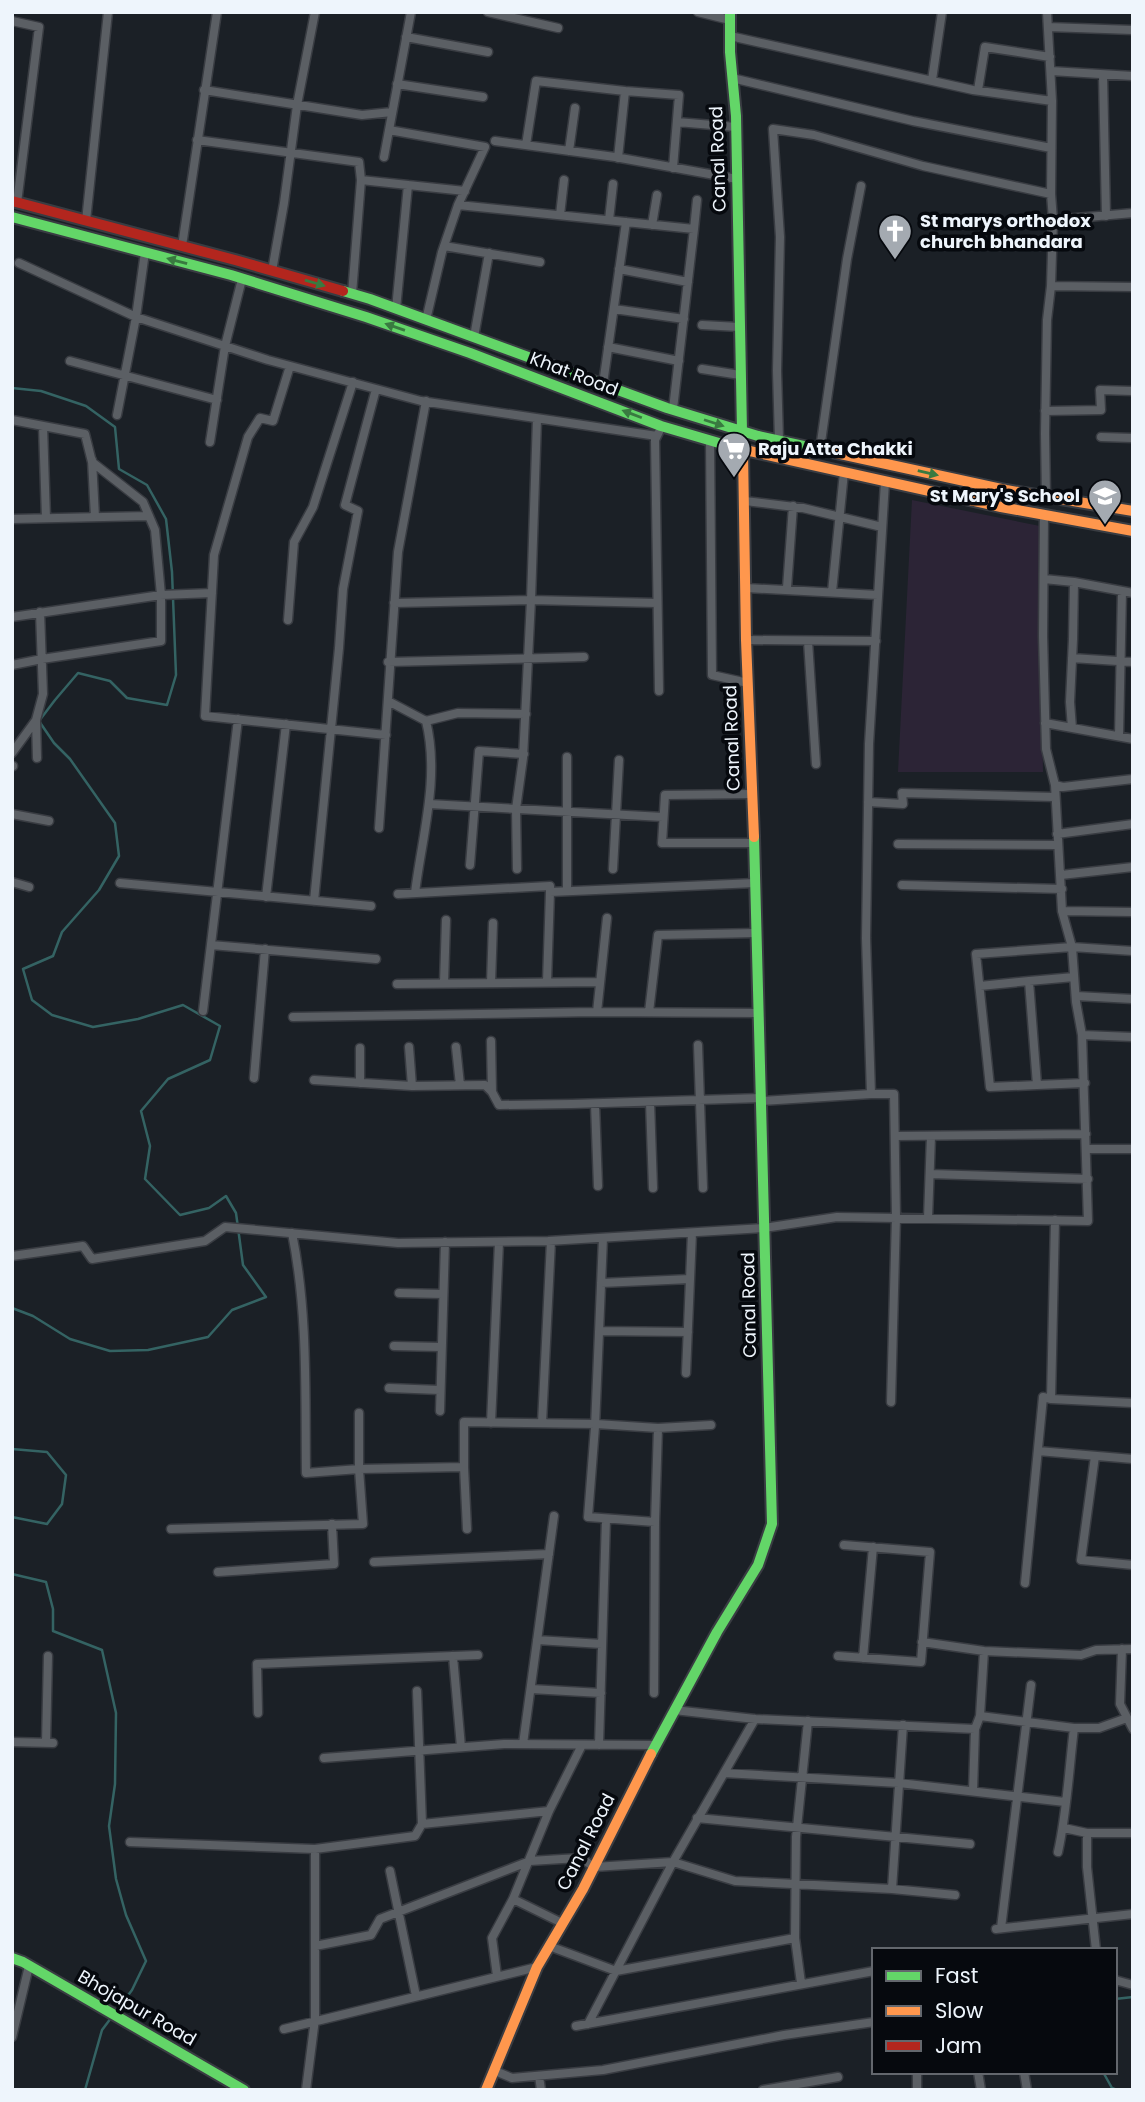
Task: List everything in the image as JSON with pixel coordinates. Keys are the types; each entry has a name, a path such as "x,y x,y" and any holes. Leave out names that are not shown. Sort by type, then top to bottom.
{"main road":[{"name":"Canal Road","path":"486,2090 537,1967 594,1867 674,1710 758,1565 772,1524 746,640 736,127 730,16"},
{"name":"Khat Road","path":"15,202 352,294 673,410 742,431 1046,497 1133,511"},
{"name":"Khat Road","path":"12,218 242,279 421,336 659,431 710,440 885,482 1133,531"},
{"path":"146,253 152,238"},
{"path":"268,287 272,271"},
{"path":"421,336 426,320"},
{"path":"1044,515 1046,497"},
{"name":"Bhojapur Road","path":"12,1958 232,2086 244,2090"}],"street":[{"path":"14,12 12,20 39,27 15,202"},
{"path":"86,221 108,12"},
{"path":"182,246 217,12"},
{"path":"272,271 285,203 297,105 315,12"},
{"path":"384,157 411,12"},
{"path":"488,12 558,28"},
{"path":"698,12 730,16"},
{"path":"932,80 942,12"},
{"path":"1046,497 1047,320 1053,220 1052,101 1047,12"},
{"path":"1048,27 1133,30"},
{"path":"730,36 978,90 1052,101"},
{"path":"406,37 488,52"},
{"path":"978,90 985,47 1050,57"},
{"path":"1051,71 1133,76"},
{"path":"1104,75 1106,216"},
{"path":"732,78 914,121 1051,148"},
{"path":"526,145 536,81 679,95 674,168"},
{"path":"397,85 483,97"},
{"path":"204,90 362,115 392,112"},
{"path":"618,158 625,91"},
{"path":"569,151 575,108"},
{"path":"677,122 736,127"},
{"path":"779,440 780,237 773,129 814,135 923,166 1051,194"},
{"path":"389,130 485,147 458,205 444,246 426,320"},
{"path":"197,140 359,162 361,180 352,294"},
{"path":"495,141 618,158 737,179"},
{"path":"361,180 465,191"},
{"path":"560,215 564,180"},
{"path":"609,220 613,184"},
{"path":"396,309 408,185"},
{"path":"820,449 847,260 861,186"},
{"path":"652,225 657,194"},
{"path":"673,410 697,200"},
{"path":"458,205 694,229"},
{"path":"1053,220 1133,213"},
{"path":"603,384 626,222"},
{"path":"444,246 540,262"},
{"path":"117,415 146,253"},
{"path":"474,337 489,253"},
{"path":"19,263 136,317 353,383 426,401 537,419 659,431 655,440 659,691"},
{"path":"619,269 688,282"},
{"path":"210,442 225,345 242,279"},
{"path":"1051,286 1133,287"},
{"path":"614,309 684,319"},
{"path":"702,325 739,327"},
{"path":"608,347 679,361"},
{"path":"70,361 217,400"},
{"path":"290,366 273,421 260,418 248,437 214,555 205,716 386,735"},
{"path":"702,369 740,375"},
{"path":"288,620 294,542 313,507 353,383"},
{"path":"314,901 343,589 358,511 345,505 376,389"},
{"path":"1045,411 1101,410 1100,390 1133,391"},
{"path":"379,828 398,552 426,401"},
{"path":"517,869 516,809 524,754 537,419"},
{"path":"12,420 85,434 92,460 94,517"},
{"path":"43,426 46,518"},
{"path":"1101,437 1133,438"},
{"path":"710,440 712,676 748,683"},
{"path":"12,666 161,641 162,595 155,530 143,502 92,460"},
{"path":"832,592 844,472"},
{"path":"871,1094 866,938 869,744 885,482"},
{"path":"745,501 793,506 882,527"},
{"path":"787,589 793,506"},
{"path":"12,1256 83,1247 92,1259 205,1241 225,1227 398,1243 551,1241 692,1233 764,1228 837,1217 1088,1221 1082,1035 1072,947 1062,911 1055,785 1046,749 1044,515"},
{"path":"12,519 149,516"},
{"path":"1044,579 1133,593"},
{"path":"1072,728 1070,702 1074,582"},
{"path":"746,588 878,595"},
{"path":"1119,736 1122,591"},
{"path":"12,617 162,595 212,593"},
{"path":"394,604 531,600 657,603"},
{"path":"37,758 36,720 43,694 40,612"},
{"path":"746,640 876,641"},
{"path":"808,641 816,764"},
{"path":"389,662 584,657"},
{"path":"1072,658 1133,662"},
{"path":"388,701 426,721 458,713 526,714"},
{"path":"204,1011 239,719"},
{"path":"12,753 36,720"},
{"path":"415,893 429,804 432,744 426,721"},
{"path":"1045,723 1133,739"},
{"path":"266,897 286,724"},
{"path":"470,865 479,751 524,754"},
{"path":"567,757 567,891"},
{"path":"612,869 619,760"},
{"path":"1055,785 1063,787 1133,779"},
{"path":"868,802 903,804 902,793 1055,797"},
{"path":"752,794 665,795 662,843 754,843"},
{"path":"429,804 663,817"},
{"path":"12,814 49,821"},
{"path":"1057,834 1133,824"},
{"path":"898,844 1058,845"},
{"path":"1061,875 1133,867"},
{"path":"12,882 29,887"},
{"path":"120,883 371,906"},
{"path":"550,892 755,883"},
{"path":"902,885 1062,889"},
{"path":"398,894 550,887 547,982"},
{"path":"1062,911 1133,912"},
{"path":"597,1012 607,918"},
{"path":"444,983 446,920"},
{"path":"491,983 493,923"},
{"path":"649,1012 658,935 756,933"},
{"path":"211,945 376,959"},
{"path":"1085,1083 990,1087 976,954 1072,947 1133,951"},
{"path":"254,1077 265,949"},
{"path":"979,986 1074,977"},
{"path":"1029,981 1037,1085"},
{"path":"397,984 600,982"},
{"path":"1076,996 1133,999"},
{"path":"293,1017 597,1012 759,1013"},
{"path":"1082,1035 1133,1037"},
{"path":"491,1041 492,1092"},
{"path":"698,1045 703,1188"},
{"path":"409,1047 412,1086"},
{"path":"457,1047 460,1085"},
{"path":"360,1048 360,1083"},
{"path":"314,1080 412,1086 485,1085 499,1105 894,1094 896,1136 891,1402"},
{"path":"650,1102 653,1188"},
{"path":"596,1104 598,1186"},
{"path":"896,1136 1086,1134"},
{"path":"928,1218 931,1136"},
{"path":"1086,1149 1133,1149"},
{"path":"930,1174 1088,1180"},
{"path":"1051,1399 1055,1220"},
{"path":"292,1233 304,1312 306,1473 464,1466"},
{"path":"686,1373 692,1233"},
{"path":"603,1238 596,1424 588,1517 655,1522"},
{"path":"542,1423 551,1241"},
{"path":"440,1411 444,1242"},
{"path":"491,1423 499,1242"},
{"path":"601,1283 690,1279"},
{"path":"399,1293 443,1294"},
{"path":"599,1331 688,1332"},
{"path":"394,1346 442,1347"},
{"path":"389,1388 440,1390"},
{"path":"1025,1583 1043,1397 1133,1404"},
{"path":"172,1529 363,1524 359,1413"},
{"path":"467,1529 464,1422 659,1427 711,1425"},
{"path":"654,1693 655,1522 659,1427"},
{"path":"1038,1451 1133,1459"},
{"path":"1095,1456 1081,1560 1133,1565"},
{"path":"523,1744 554,1516"},
{"path":"599,1745 606,1519"},
{"path":"218,1572 334,1564 332,1524"},
{"path":"838,1656 921,1662 930,1552 844,1545"},
{"path":"863,1658 873,1547"},
{"path":"374,1562 549,1554"},
{"path":"537,1640 602,1644"},
{"path":"922,1642 984,1651 1081,1655 1096,1650 1133,1649"},
{"path":"980,1716 1074,1728 1131,1725 1120,1704 1122,1649"},
{"path":"973,1791 975,1729 980,1716 984,1651"},
{"path":"258,1713 257,1664 478,1655"},
{"path":"12,1742 50,1743 48,1656"},
{"path":"453,1656 461,1747"},
{"path":"1031,1685 999,1929 1133,1914"},
{"path":"531,1689 601,1693"},
{"path":"130,1842 315,1849 415,1836 422,1824 417,1691"},
{"path":"674,1710 755,1719 975,1729"},
{"path":"588,2024 673,1862 755,1719"},
{"path":"801,1983 795,1938 795,1885 797,1827 808,1721"},
{"path":"892,1889 902,1725"},
{"path":"1058,1852 1064,1828 1074,1728"},
{"path":"324,1758 523,1744 655,1745"},
{"path":"498,1976 492,1938 513,1899 549,1811 582,1745"},
{"path":"724,1773 899,1783 1065,1802"},
{"path":"422,1824 549,1811"},
{"path":"698,1818 970,1844"},
{"path":"1064,1828 1087,1833 1132,1833 1133,1839"},
{"path":"1087,1833 1087,1867 1096,1948"},
{"path":"306,2090 314,2021 315,1849"},
{"path":"315,1946 371,1935 380,1919 529,1861 581,1858 594,1867 673,1862 735,1881 956,1895"},
{"path":"390,1871 415,1996"},
{"path":"513,1899 562,1923"},
{"path":"549,1946 617,1970 795,1938"},
{"path":"12,2037 29,1966"},
{"path":"284,2029 537,1967"},
{"path":"576,2026 872,1971"},
{"path":"495,2071 512,2078 603,2070 784,2035 872,2022"},
{"path":"539,2076 541,2090"},
{"path":"763,2090 838,2077"}],"shaded area":[{"path":"912,500 1040,526 1043,772 898,772"}],"waterway":[{"path":"12,388 41,391 86,406 115,427 119,469 147,485 166,519 172,572 176,675 167,705 127,698 110,681 78,673 39,721 54,743 70,759 115,823 119,856 99,890 62,932 53,956 23,969 32,1000 52,1015 93,1027 138,1019 183,1005 220,1026 210,1060 168,1079 141,1111 150,1146 145,1179 180,1215 209,1208 226,1196 236,1213 243,1265 266,1297 232,1310 208,1337 148,1350 110,1351 70,1339 33,1316 12,1308"},
{"path":"12,1449 47,1452 66,1475 62,1504 47,1524 12,1517"},
{"path":"12,1574 46,1582 53,1609 53,1631 102,1650 116,1713 115,1784 109,1826 116,1879 126,1915 146,1961 132,1990 115,2013"},
{"path":"1117,1999 1133,1997"},
{"path":"85,2090 102,2030 111,2018"},
{"path":"1104,2074 1112,2088 1117,2090"}],"traffic: fast":[{"path":"730,12 730,52 736,116 742,431"},
{"path":"12,217 231,275 366,317 470,353 661,426 736,448"},
{"path":"343,291 667,408 758,436 822,450"},
{"path":"651,1754 717,1632 758,1565 772,1524 754,837"},
{"path":"12,1958 244,2090"}],"traffic: slow":[{"path":"736,448 1001,507 1133,531"},
{"path":"743,450 746,640 754,837"},
{"path":"822,450 1006,490 1133,511"},
{"path":"486,2090 537,1967 583,1889 651,1754"}],"traffic: jam":[{"path":"12,201 343,291"}],"place":[{"name":"St marys orthodox church bhandara","path":"895,261"},
{"name":"Raju Atta Chakki","path":"734,479"},
{"name":"St Mary's School","path":"1105,526"}]}
